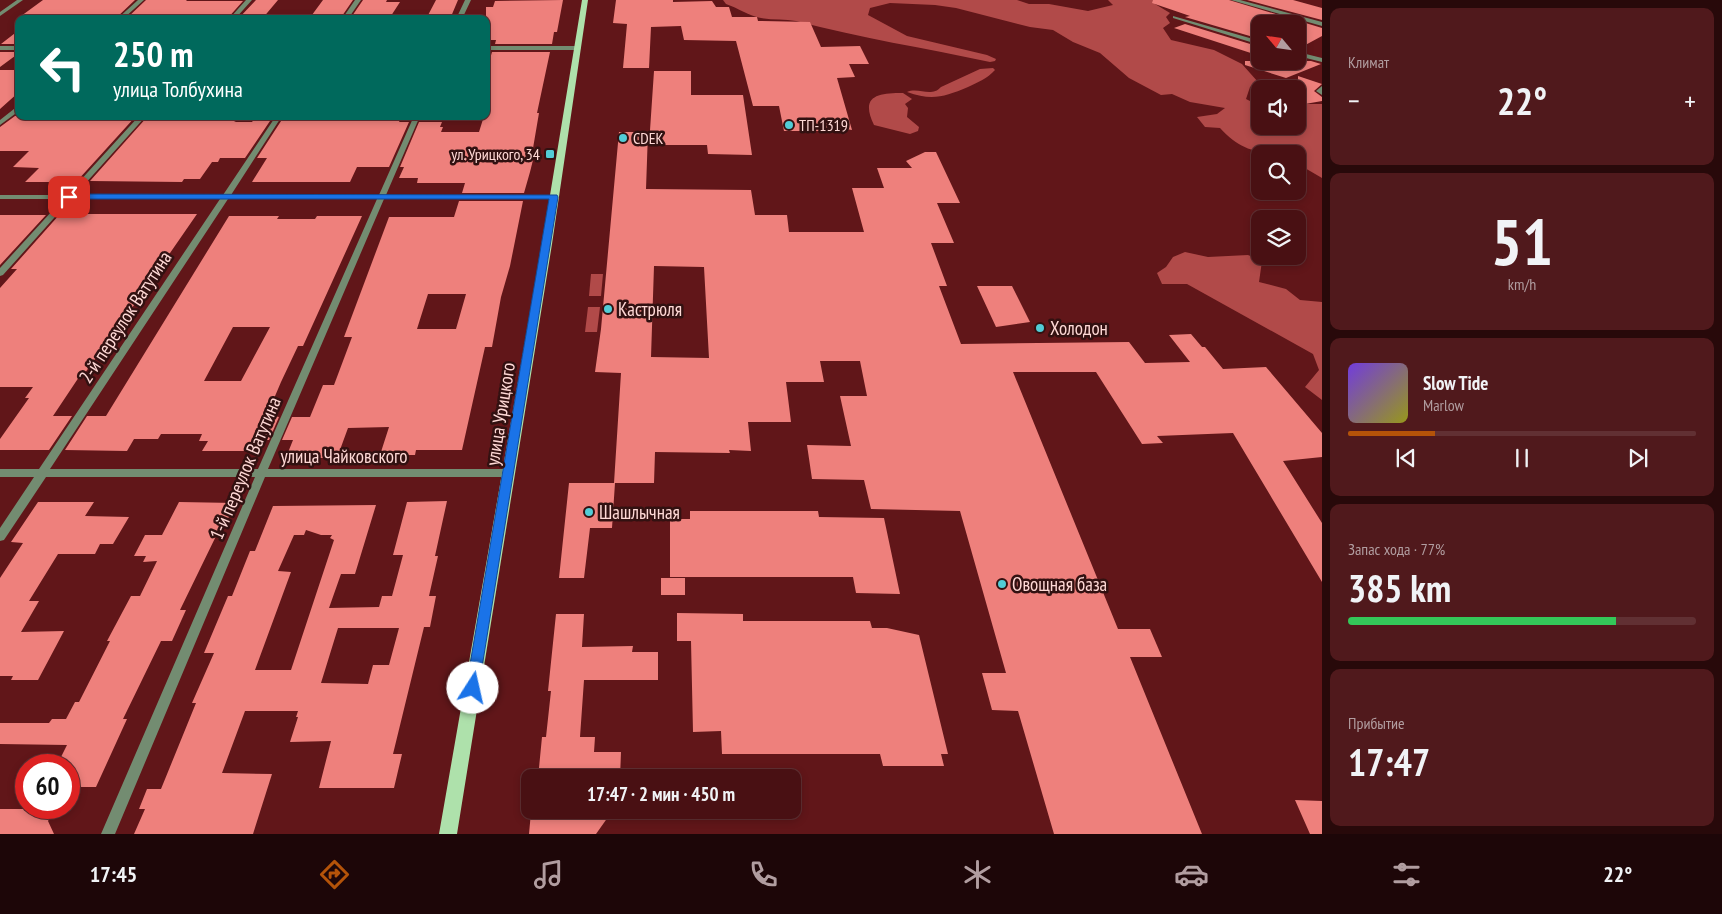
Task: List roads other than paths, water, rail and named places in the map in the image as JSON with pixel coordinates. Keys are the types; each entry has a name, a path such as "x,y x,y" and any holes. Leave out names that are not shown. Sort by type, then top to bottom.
{"main road":[{"name":"улица Урицкого","path":"448,834 509,473 585,0"}],"street":[{"path":"0,14 20,0"},
{"path":"124,15 141,0"},
{"path":"236,15 249,0"},
{"path":"348,15 358,0"},
{"path":"461,15 468,0"},
{"path":"1234,0 1322,24"},
{"path":"1175,17 1251,40"},
{"path":"0,48 15,48"},
{"path":"490,48 578,48"},
{"path":"1306,56 1322,60"},
{"path":"1322,88 1319,91 1322,93"},
{"path":"0,123 15,110"},
{"path":"0,273 139,120"},
{"name":"2-й переулок Ватутина","path":"0,537 276,120"},
{"name":"1-й переулок Ватутина","path":"108,834 261,474 415,120"},
{"path":"0,197 554,197"},
{"name":"улица Чайковского","path":"0,473 509,473"}],"place":[{"name":"ТП-1319","path":"789,125"},
{"name":"CDEK","path":"623,138"},
{"name":"ул. Урицкого, 34","path":"550,154"},
{"name":"Кастрюля","path":"608,309"},
{"name":"Холодон","path":"1040,328"},
{"name":"Шашлычная","path":"589,512"},
{"name":"Овощная база","path":"1002,584"}]}
